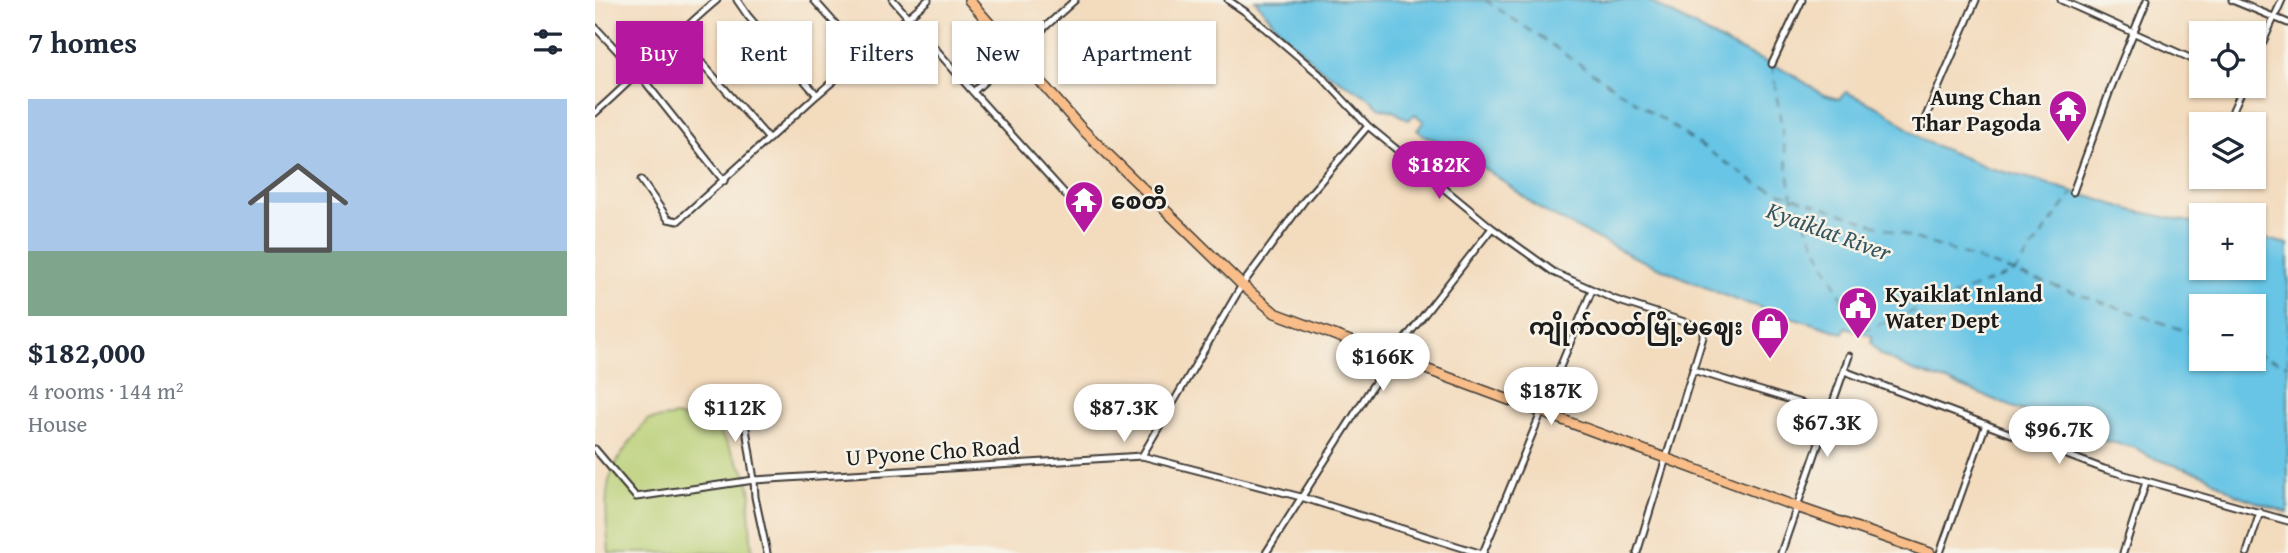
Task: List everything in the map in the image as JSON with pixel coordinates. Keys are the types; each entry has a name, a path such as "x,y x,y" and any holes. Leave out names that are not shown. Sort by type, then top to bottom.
{"main road":[{"path":"969,0 988,21"},
{"path":"1043,84 1081,128 1241,285 1275,313 1797,508 1930,553"}],"street":[{"path":"693,21 717,0"},
{"path":"737,0 817,95"},
{"path":"814,0 833,21"},
{"path":"893,0 1086,217"},
{"path":"903,21 928,0"},
{"path":"1061,0 1067,7"},
{"path":"1044,29 1075,0"},
{"path":"1228,0 1319,74 1367,126 1492,228 1555,273 1592,290 1702,328 1704,334 1637,553"},
{"path":"1772,64 1802,0"},
{"path":"1921,128 1976,0"},
{"path":"2060,0 2189,58"},
{"path":"2073,192 2147,0"},
{"path":"2232,0 2288,23"},
{"path":"2266,36 2282,0"},
{"path":"595,27 616,49"},
{"path":"703,64 769,139"},
{"path":"595,113 628,84"},
{"path":"647,84 724,181"},
{"path":"641,180 668,219 678,221 832,84"},
{"path":"973,92 982,84"},
{"path":"2233,110 2238,98"},
{"path":"1142,456 1241,285 1304,201 1367,126"},
{"path":"1266,553 1391,357 1492,228"},
{"path":"1481,553 1592,290"},
{"path":"1781,553 1849,356"},
{"path":"1693,370 1830,412"},
{"path":"1844,371 2104,469 2288,521"},
{"path":"743,403 755,497 767,553"},
{"path":"1940,553 1986,424"},
{"name":"U Pyone Cho Road","path":"595,449 636,497 754,480 1142,456 1301,497 1481,553"},
{"path":"2123,553 2146,482"},
{"path":"2247,553 2260,512"}],"green space":[{"path":"677,416 719,431 747,476 751,494 749,510 752,553 609,553 607,499 609,481 616,464 647,420"}],"water":[{"name":"Kyaiklat River","path":"1255,0 1647,0 1729,45 1790,73 1824,95 1839,99 1846,92 1884,110 1924,141 1989,168 2135,211 2189,222 2189,280 2266,280 2266,239 2288,244 2288,513 2237,495 2207,476 2150,457 2136,448 2088,437 1950,382 1913,371 1881,355 1871,343 1872,336 1846,327 1843,333 1733,299 1632,256 1541,210 1448,145 1425,136 1417,130 1424,122 1415,114 1408,120 1379,107 1371,99 1319,68 1277,27"}],"ferry route":[{"path":"1485,0 1759,185 2189,332"},
{"path":"1772,65 1792,196 1859,332 2015,272 2072,194"},
{"path":"2266,358 2288,365"}],"place":[{"name":"Aung Chan Thar Pagoda","path":"2068,143"},
{"name":"စေတီ","path":"1084,234"},
{"name":"Kyaiklat Inland Water Dept","path":"1858,340"},
{"name":"ကျိုက်လတ်မြို့မဈေး","path":"1770,360"}]}
